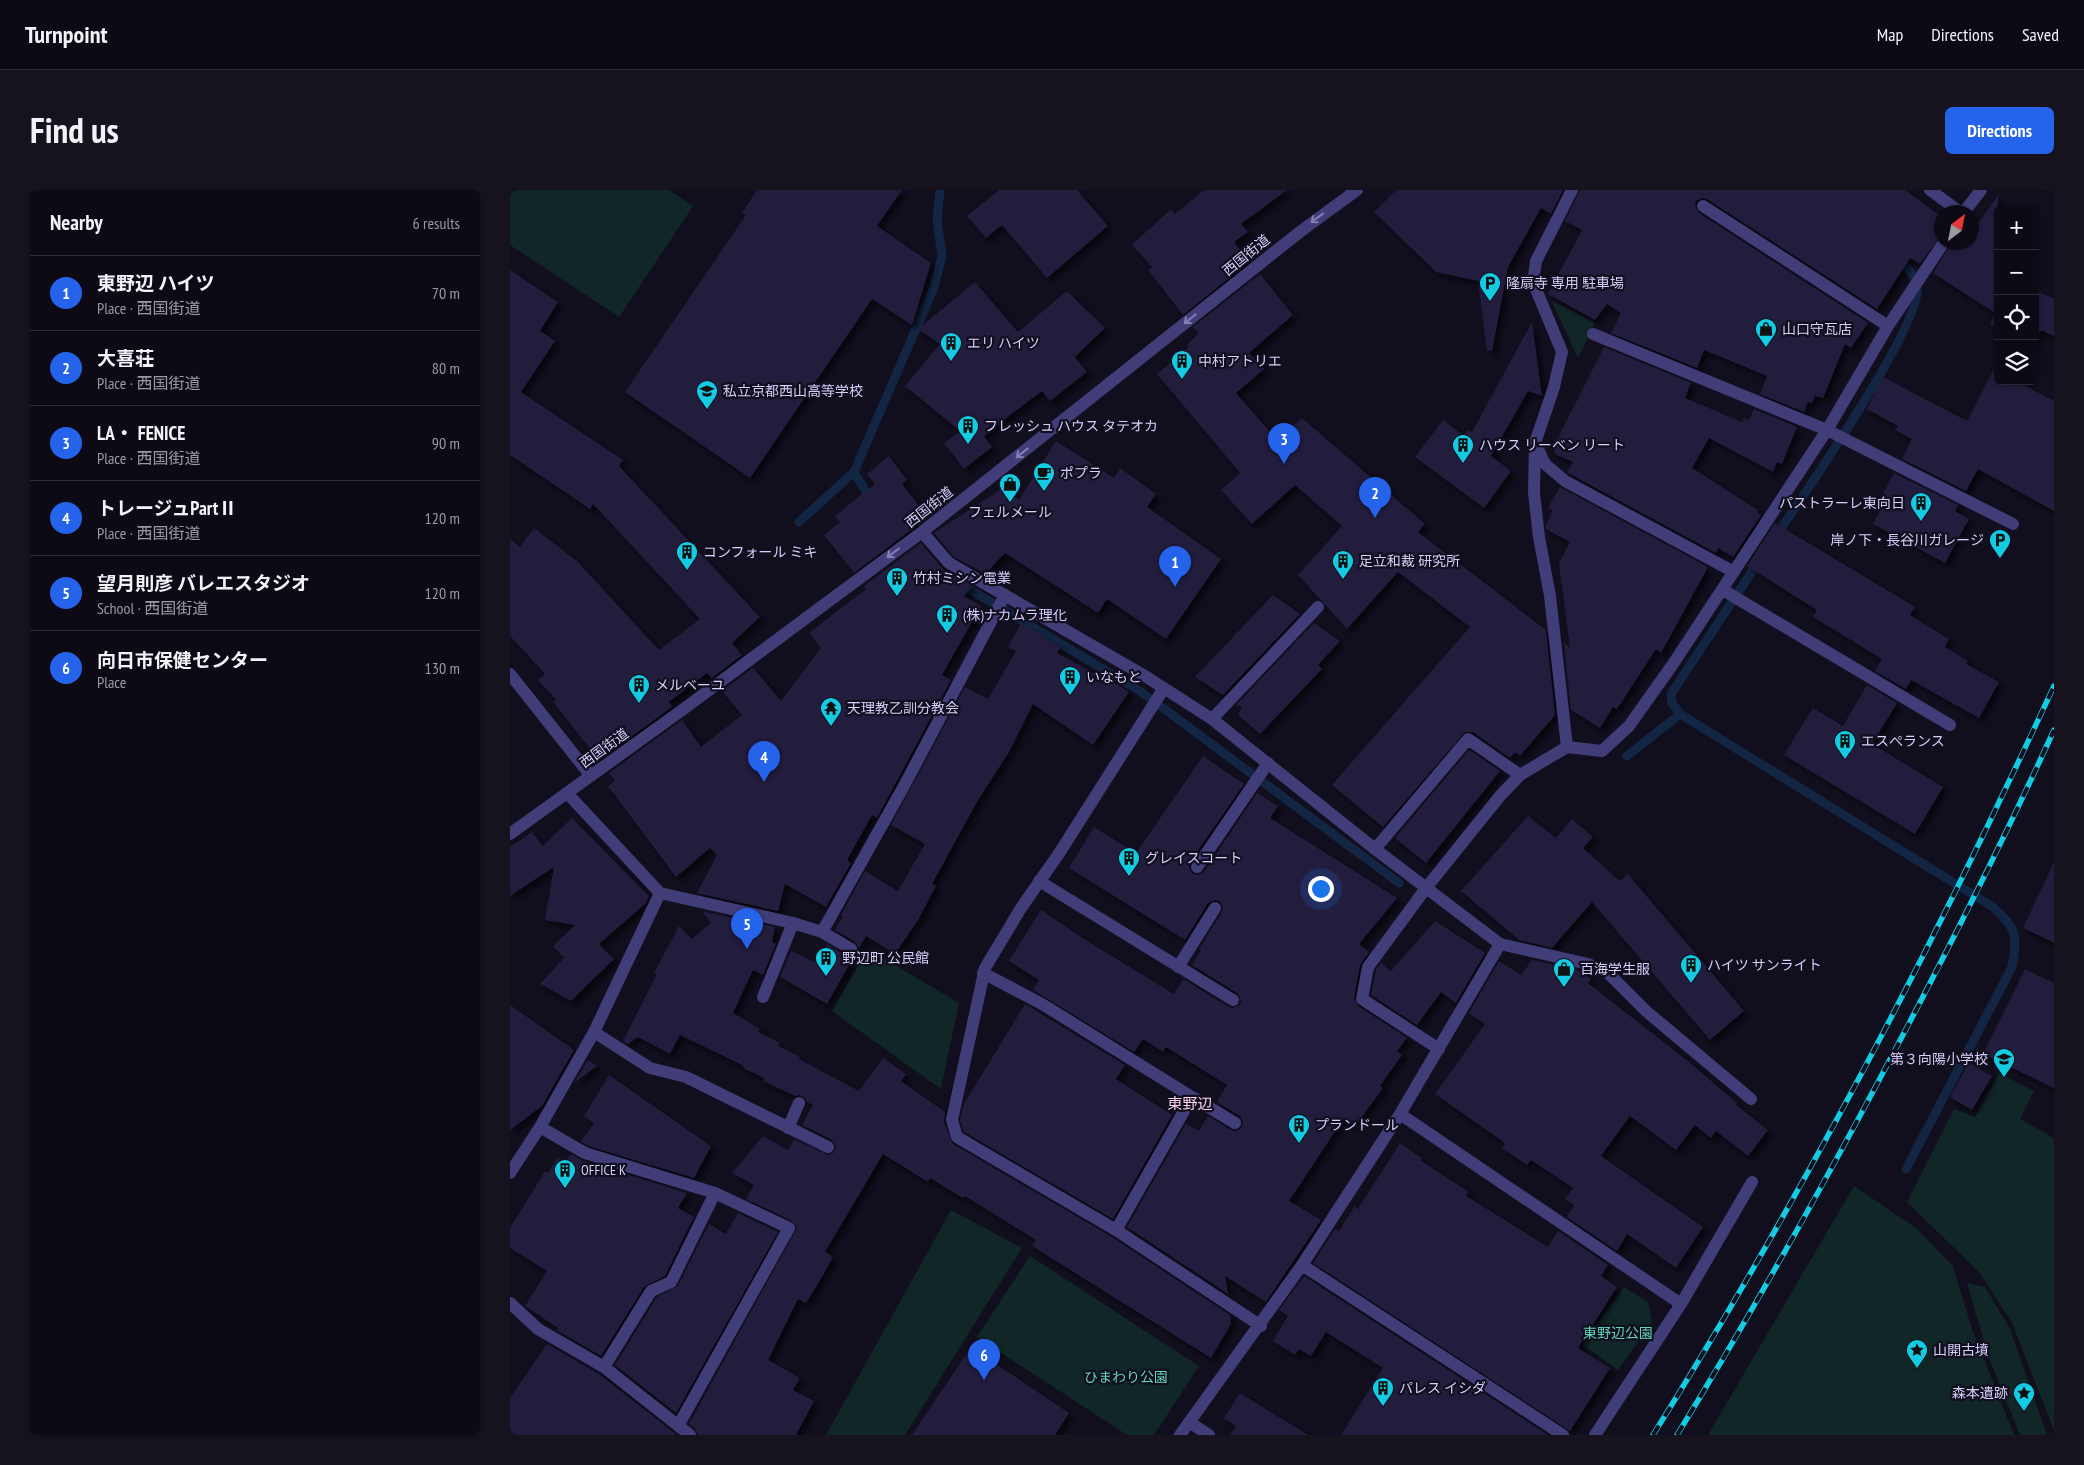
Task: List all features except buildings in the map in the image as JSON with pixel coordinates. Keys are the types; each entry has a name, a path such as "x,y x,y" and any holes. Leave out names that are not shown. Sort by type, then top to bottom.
{"street":[{"name":"西国街道","path":"510,834 685,708 922,532 1301,230 1357,190"},
{"path":"1567,747 1550,596 1536,511 1535,443 1554,386 1562,352 1533,282 1536,261 1572,190"},
{"path":"1930,190 1950,205"},
{"path":"1969,205 1981,190"},
{"path":"1703,206 1888,326"},
{"path":"1440,1050 1362,1000 1368,967 1426,888 1500,796 1520,775 1567,747 1602,751 1629,726 1723,590 1828,430 1888,326 1939,250"},
{"path":"1593,334 1828,430 2013,524"},
{"path":"1535,443 1545,464 1564,481 1734,572"},
{"path":"922,532 949,563 1164,688 1212,719 1375,849 1500,944 1588,964 1606,971 1646,1011 1750,1099"},
{"path":"1723,590 1950,724"},
{"path":"822,932 904,786 1005,595"},
{"path":"1212,719 1318,606"},
{"path":"510,674 591,776"},
{"path":"1164,688 1094,799 1039,881 983,973 952,1120 957,1137 1116,1230 1261,1326"},
{"path":"1375,849 1468,739 1520,775"},
{"path":"1197,867 1268,764"},
{"path":"567,793 660,893 822,932 851,949"},
{"path":"1039,881 1233,1000"},
{"path":"510,1171 540,1127 594,1032 660,893"},
{"path":"1178,967 1215,908"},
{"path":"763,997 792,924"},
{"path":"1180,1435 1261,1326 1302,1265 1440,1050 1500,944"},
{"path":"983,973 1042,1004 1235,1123"},
{"path":"594,1032 650,1068 686,1077 828,1147"},
{"path":"1116,1230 1192,1097"},
{"path":"788,1128 799,1103"},
{"path":"1400,1114 1681,1304"},
{"path":"540,1127 585,1153 715,1193 789,1228 678,1426"},
{"path":"1596,1435 1681,1304 1752,1182"},
{"path":"604,1367 651,1291 671,1282 715,1193"},
{"path":"1302,1265 1563,1435"},
{"path":"510,1303 538,1329 604,1367 690,1435"},
{"path":"1189,1422 1209,1435"}],"green space":[{"path":"510,190 669,190 693,206 619,317 510,245"},
{"path":"1551,300 1595,323 1578,358"},
{"path":"868,949 959,1003 941,1089 832,1011"},
{"path":"1999,1073 2034,1091 2020,1119 2054,1138 2054,1430 2012,1323 1980,1273 1907,1202 1954,1109 1975,1117"},
{"path":"1854,1186 1916,1228 1953,1266 1972,1329 2014,1435 1708,1435"},
{"path":"951,1210 1022,1248 905,1435 826,1435"},
{"name":"ひまわり公園","path":"1030,1256 1199,1366 1154,1435 1127,1435 977,1337"},
{"path":"1967,1283 1985,1287 2010,1329 2047,1435 2020,1435 1989,1358"},
{"name":"東野辺公園","path":"1624,1287 1648,1302 1652,1322 1618,1370 1582,1344"}],"waterway":[{"path":"799,522 854,472 934,287 942,256 937,221 940,190"},
{"path":"1776,536 1834,449 1883,370 1915,304 1917,285 1909,270 1897,258"},
{"path":"854,472 871,500"},
{"path":"1759,561 1671,694 1672,703 1680,714 1993,907 2007,921 2014,933 2015,947 2012,967 1906,1169"},
{"path":"959,583 1140,691 1399,883"},
{"path":"1627,756 1680,714"}],"railway":[{"path":"1653,1435 1762,1253 1865,1067 1962,878 2054,686"},
{"path":"1677,1435 1768,1282 1834,1164 1983,880 2054,730"}],"place":[{"name":"隆扇寺 専用 駐車場","path":"1490,302"},
{"name":"山口守瓦店","path":"1766,348"},
{"name":"エリ ハイツ","path":"951,362"},
{"name":"中村アトリエ","path":"1182,380"},
{"name":"私立京都西山高等学校","path":"707,410"},
{"name":"フレッシュ ハウス タテオカ","path":"968,445"},
{"name":"LA・ FENICE","path":"1284,464"},
{"name":"ハウス リーベン リート","path":"1463,464"},
{"name":"ポプラ","path":"1044,492"},
{"name":"フェルメール","path":"1010,503"},
{"name":"大喜荘","path":"1375,518"},
{"name":"パストラーレ東向日","path":"1921,522"},
{"name":"岸ノ下・長谷川ガレージ","path":"2000,559"},
{"name":"コンフォール ミキ","path":"687,571"},
{"name":"足立和裁 研究所","path":"1343,580"},
{"name":"東野辺 ハイツ","path":"1175,587"},
{"name":"竹村ミシン電業","path":"897,597"},
{"name":"(株)ナカムラ理化","path":"947,634"},
{"name":"いなもと","path":"1070,696"},
{"name":"メルベーユ","path":"639,704"},
{"name":"天理教乙訓分教会","path":"831,727"},
{"name":"エスぺランス","path":"1845,760"},
{"name":"トレージュPartⅡ","path":"764,782"},
{"name":"グレイスコート","path":"1129,877"},
{"name":"望月則彦 バレエスタジオ","path":"747,949"},
{"name":"野辺町 公民館","path":"826,977"},
{"name":"ハイツ サンライト","path":"1691,984"},
{"name":"百海学生服","path":"1564,988"},
{"name":"第３向陽小学校","path":"2004,1078"},
{"name":"プランドール","path":"1299,1144"},
{"name":"OFFICE K","path":"565,1189"},
{"name":"山開古墳","path":"1917,1369"},
{"name":"向日市保健センター","path":"984,1380"},
{"name":"パレス イシダ","path":"1383,1407"},
{"name":"森本遺跡","path":"2024,1412"}],"district":[{"name":"東野辺","path":"1190,1104"}]}
